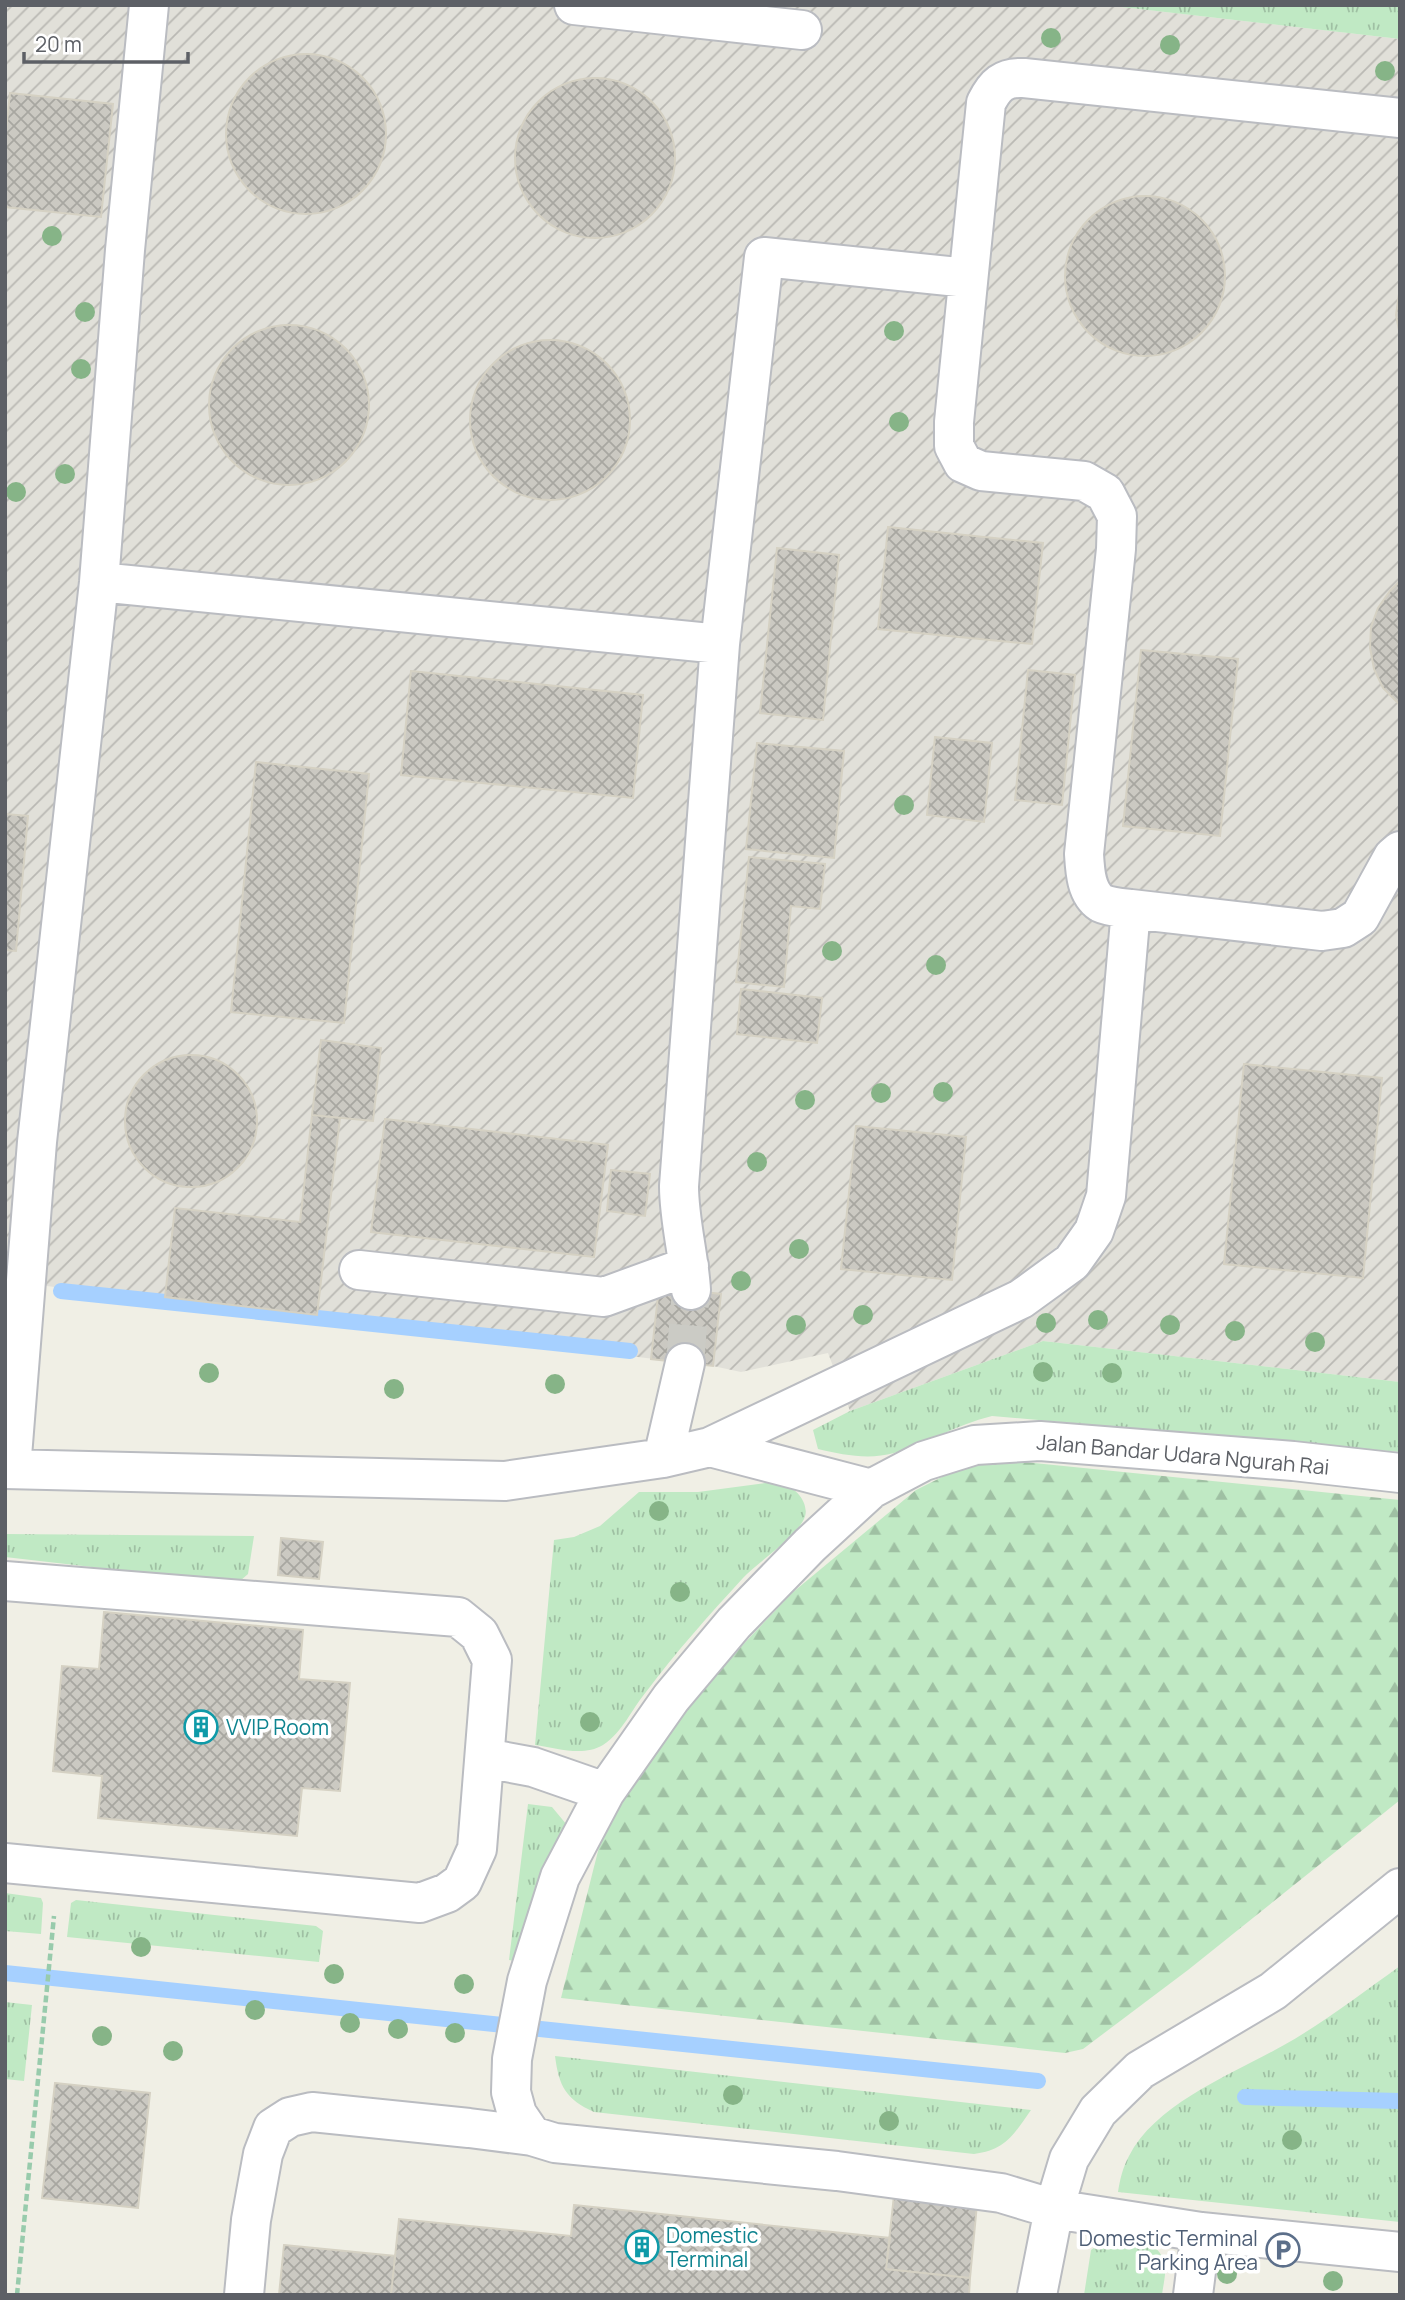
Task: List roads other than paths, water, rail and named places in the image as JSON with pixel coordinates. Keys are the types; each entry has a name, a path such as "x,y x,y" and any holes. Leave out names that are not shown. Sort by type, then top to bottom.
{"street":[{"path":"149,5 125,250 99,582 37,1142 8,1469 505,1480 663,1458 710,1447 1021,1299 1072,1262 1094,1231 1106,1196 1130,909"},
{"path":"574,5 802,30"},
{"path":"1400,118 1008,78 993,88 986,103 954,422 954,446 962,463 981,471 1084,481 1105,494 1117,516 1116,549 1084,854 1090,891 1102,904 1322,931 1343,928 1360,917 1393,857 1400,852"},
{"path":"359,1270 604,1297 690,1278 679,1209 679,1185 720,644 764,257 968,278"},
{"path":"99,582 720,644"},
{"path":"663,1458 685,1363"},
{"name":"Jalan Bandar Udara Ngurah Rai","path":"532,2136 517,2114 511,2092 512,2059 527,1982 560,1877 605,1792 671,1698 734,1623 810,1545 871,1489 924,1461 975,1445 1040,1441 1293,1461 1400,1473"},
{"path":"710,1447 871,1489"},
{"path":"5,1581 458,1617 479,1634 492,1660 477,1849 462,1882 447,1893 421,1903 5,1863"},
{"path":"485,1758 533,1767 605,1792"},
{"path":"1037,2295 1054,2209 1069,2159 1098,2110 1140,2070 1273,1991 1400,1888"},
{"path":"244,2295 251,2220 263,2154 272,2128 290,2117 312,2112 532,2136 555,2143 837,2171 1001,2193 1054,2209 1201,2232 1400,2252"},
{"path":"1193,2295 1201,2232"}],"waterway":[{"path":"61,1291 630,1351"},
{"path":"5,1973 1038,2081"},
{"path":"1245,2097 1400,2101"}],"tunnel":[{"path":"685,1363 691,1290"}],"place":[{"name":"VVIP Room","path":"201,1727"},
{"name":"Domestic Terminal","path":"642,2247"},
{"name":"Domestic Terminal Parking Area","path":"1283,2250"}]}
